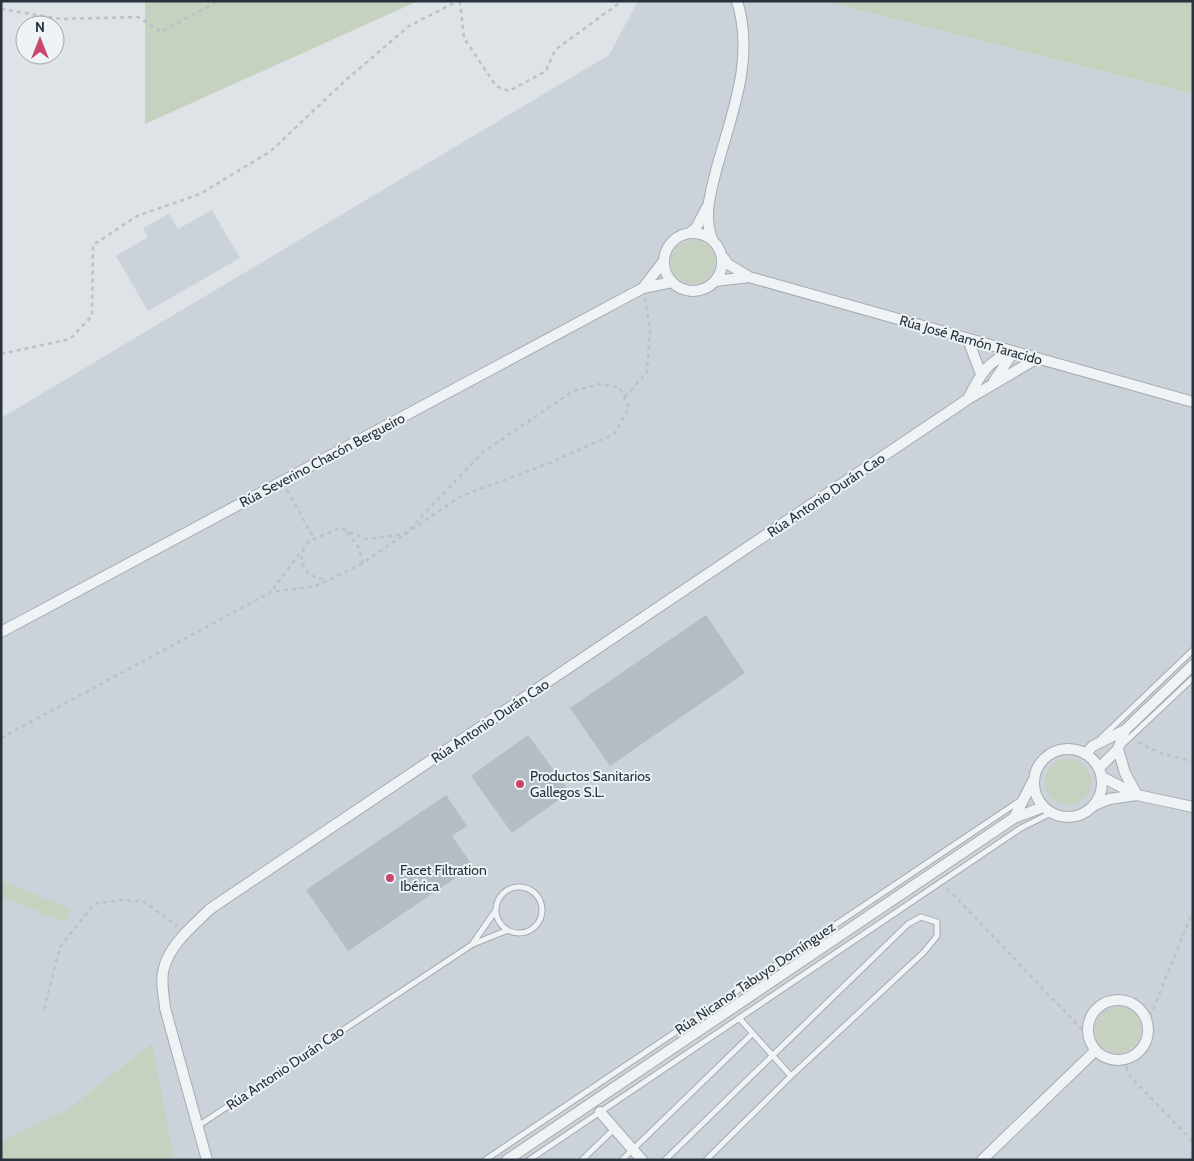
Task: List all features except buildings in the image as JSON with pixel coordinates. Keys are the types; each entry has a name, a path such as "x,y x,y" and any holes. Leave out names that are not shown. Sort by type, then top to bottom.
{"street":[{"path":"708,206 709,231 722,256 720,274 715,281 698,290 680,288 667,276 663,262 664,253 674,238 691,232 696,228 708,206 742,78 744,50 742,17 737,1"},
{"path":"691,232 712,239"},
{"name":"Rúa José Ramón Taracido","path":"722,256 728,264 749,277 1013,353 1193,402"},
{"name":"Rúa Severino Chacón Bergueiro","path":"643,288 663,262"},
{"name":"Rúa José Ramón Taracido","path":"715,281 730,277 749,277"},
{"name":"Rúa Severino Chacón Bergueiro","path":"1,632 643,288 672,282"},
{"path":"968,340 981,374"},
{"name":"Rúa Antonio Durán Cao","path":"968,399 981,374 990,363 1001,356 1013,353"},
{"name":"Rúa Antonio Durán Cao","path":"992,384 1013,353"},
{"name":"Rúa Antonio Durán Cao","path":"207,1160 165,1008 163,989 164,968 180,938 210,910 968,399 1036,359"},
{"path":"1095,805 1100,796 1100,772 1128,733 1193,665"},
{"path":"1085,754 1093,746 1128,733"},
{"path":"1137,795 1110,799 1095,805 1079,816 1060,817 1047,810 1037,799 1034,780 1041,762 1056,751 1066,749 1085,754 1100,772 1137,795 1193,807"},
{"path":"1118,749 1126,773 1137,795"},
{"name":"Rúa Nicanor Tabuyo Domínguez","path":"1014,818 1034,780"},
{"name":"Rúa Nicanor Tabuyo Domínguez","path":"507,1160 1014,818 1047,810"},
{"path":"1113,1000 1129,1002 1137,1006 1144,1014 1147,1024 1148,1036 1144,1045 1131,1057 1124,1059 1113,1059 1096,1050 1088,1036 1090,1018 1094,1010 1102,1004 1113,1000"},
{"path":"982,1160 1096,1050"},
{"path":"600,1112 642,1160"}],"lane":[{"path":"1093,746 1193,650"},
{"path":"1128,733 1193,678"},
{"name":"Rúa Nicanor Tabuyo Domínguez","path":"485,1160 1025,797"},
{"name":"Rúa Nicanor Tabuyo Domínguez","path":"529,1160 1047,810"},
{"path":"473,944 496,910 501,896 514,887 527,888 541,900 543,911 540,921 534,928 520,933 508,930 498,920 496,910"},
{"path":"665,1160 908,924 921,917 937,922 937,936 924,952 791,1076 706,1160"},
{"path":"473,944 508,930"},
{"name":"Rúa Antonio Durán Cao","path":"198,1127 473,944"},
{"path":"739,1018 791,1076"},
{"path":"622,1160 752,1034"},
{"path":"582,1160 614,1130"}],"path":[{"path":"1,9 61,19 138,17 160,32 218,1"},
{"path":"1,354 70,339 92,316 92,245 137,216 200,194 271,151 346,80 409,26 459,1 464,38 496,86 509,91 546,70 555,50 622,1"},
{"path":"625,398 647,372 650,329 643,288"},
{"path":"1,738 271,592 316,586 363,564 461,496 547,464 614,434 629,407 619,387 600,384 573,391 482,452 405,534 366,538 340,528 314,538 304,546 271,592"},
{"path":"282,482 314,538"},
{"path":"346,530 359,548 363,564"},
{"path":"304,546 301,561 309,575 326,581"},
{"path":"1128,733 1160,753 1193,761"},
{"path":"941,882 1088,1036"},
{"path":"44,1008 60,947 94,904 120,900 145,902 186,933"},
{"path":"1147,1024 1193,911"},
{"path":"1124,1059 1129,1076 1193,1142"}],"shaded area":[{"path":"638,1 822,1 1193,94 1193,1160 1,1160 1,418 609,55"},
{"path":"212,210 240,258 148,311 116,256 148,237 143,228 169,214 178,229"}],"green space":[{"path":"145,1 418,1 145,124"},
{"path":"822,1 1193,1 1193,94"},
{"path":"697,240 709,246 714,253 714,271 709,278 702,283 689,284 681,281 674,274 671,258 674,250 681,243"},
{"path":"1068,759 1081,763 1087,769 1091,782 1087,795 1081,801 1068,805 1055,801 1049,795 1045,782 1049,769 1055,763"},
{"path":"1,880 70,909 65,923 1,896"},
{"path":"1118,1007 1131,1011 1137,1017 1141,1030 1137,1043 1131,1049 1118,1053 1105,1049 1099,1043 1095,1030 1099,1017 1105,1011"},
{"path":"152,1044 174,1160 1,1160 1,1141 67,1110"}],"place":[{"name":"Productos Sanitarios Gallegos S.L.","path":"520,784"},
{"name":"Facet Filtration Ibérica","path":"390,878"}]}
